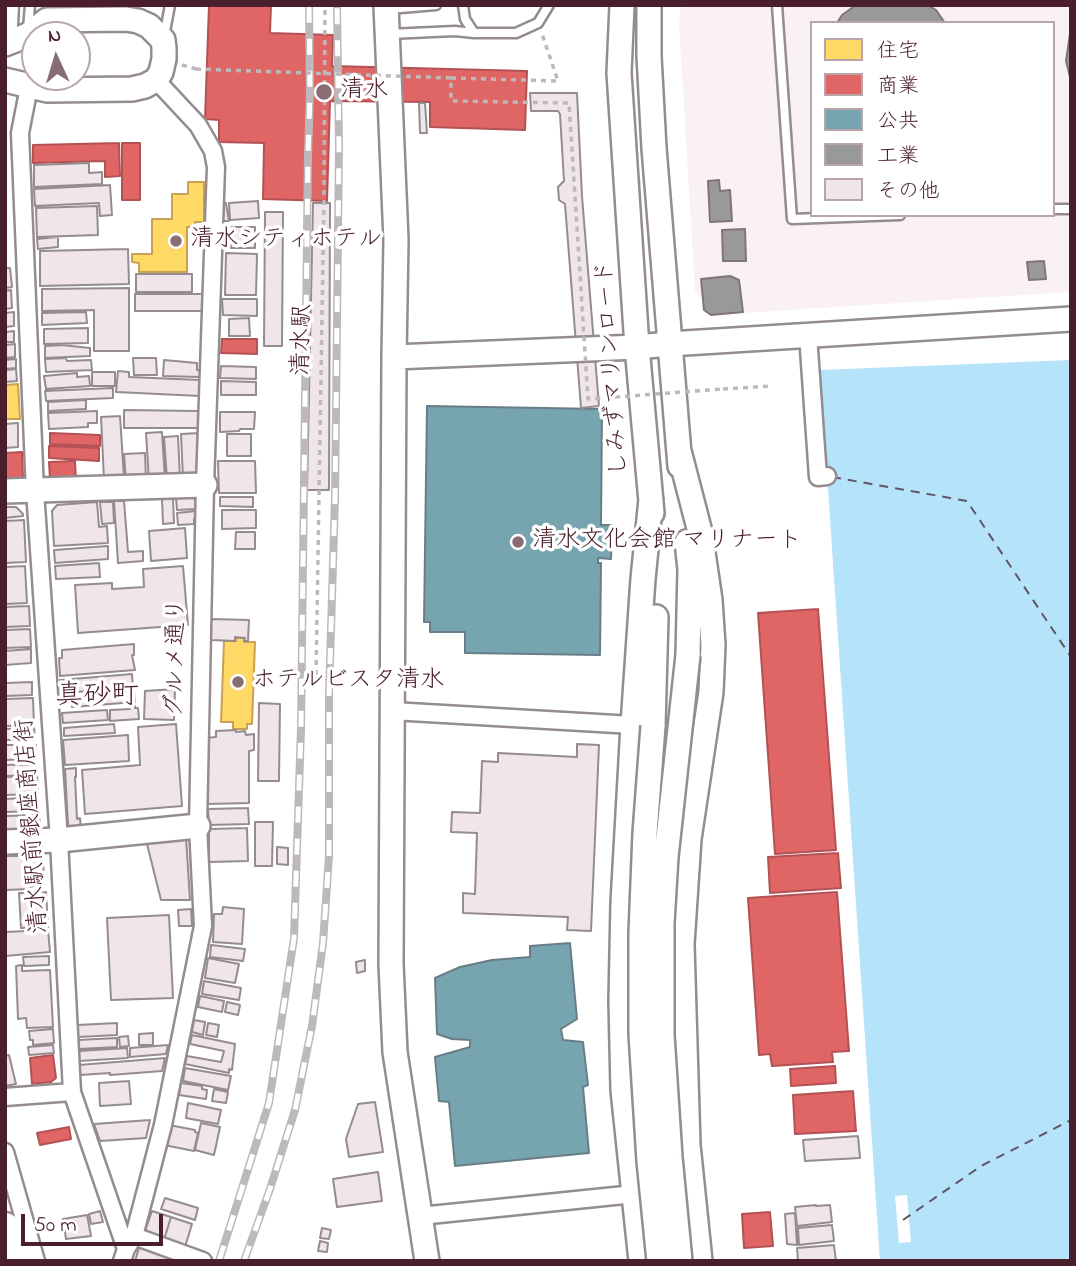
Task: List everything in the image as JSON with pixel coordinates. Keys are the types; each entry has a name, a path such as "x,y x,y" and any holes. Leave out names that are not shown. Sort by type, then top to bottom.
{"highway":[{"path":"5,1228 14,1261"}],"street":[{"path":"10,5 14,41 47,20 126,19 149,26 163,40 164,59 156,80 132,89 91,89"},
{"name":"しみずマリンロード","path":"622,5 619,73 657,598 643,725"},
{"path":"649,5 654,148 690,569 688,655 666,857 662,923 662,1035 680,1261"},
{"path":"386,7 396,240 391,964 395,1052 427,1261"},
{"name":"グルメ通り","path":"127,1249 163,1125 203,926 198,826 205,485 216,167 213,151 198,125 156,80"},
{"name":"清水駅前銀座商店街","path":"28,91 20,133 35,491 59,840 72,1092 127,1249"},
{"path":"394,357 637,347 1071,319"},
{"path":"808,335 818,477 827,476"},
{"path":"679,451 700,533 710,600 713,645 711,692 688,839 682,944 688,1146 700,1261"},
{"path":"5,491 205,485"},
{"path":"392,710 643,725"},
{"path":"641,1261 622,1090 621,1001 623,903 643,725"},
{"path":"643,725 645,833 641,1034 659,1261"},
{"path":"5,842 59,840 198,826"},
{"path":"5,1097 72,1092"},
{"path":"5,1152 36,1261"},
{"path":"420,1216 692,1190"},
{"path":"127,1249 203,1261"}],"lane":[{"path":"14,41 30,5"},
{"path":"163,40 170,5"},
{"path":"386,7 436,5"},
{"path":"463,5 465,19 474,33"},
{"path":"387,35 455,30 516,33 538,23 549,5"},
{"path":"777,5 792,219 846,217"}],"path":[{"name":"清水駅","path":"316,675 325,5"},
{"path":"196,69 558,80 538,23"},
{"path":"451,78 451,101 569,103 588,399 772,386"}],"shaded area":[{"path":"681,5 1071,5 1071,292 726,314 695,292 679,23"}],"water":[{"path":"1071,360 1071,1261 880,1261 820,370"}],"pier":[{"path":"907,1195 911,1242 899,1243 895,1196"}],"building: 住宅":[{"path":"188,182 204,182 204,222 195,222 195,227 187,227 187,272 139,272 139,263 132,262 132,254 152,254 152,219 172,219 172,194 188,194"},
{"path":"18,384 20,419 5,419 5,385"},
{"name":"ホテルビスタ清水","path":"236,638 244,638 244,642 255,642 252,724 247,724 247,729 233,729 233,722 221,722 224,641 236,641"}],"building: 商業":[{"path":"209,5 271,5 270,33 333,35 332,66 527,71 525,130 430,127 430,102 330,101 327,201 263,199 264,143 219,142 219,120 205,119"},
{"path":"119,143 120,176 105,177 105,161 33,163 33,145"},
{"path":"122,143 140,143 140,200 122,200"},
{"path":"222,339 257,339 257,354 221,353"},
{"path":"50,433 100,435 100,446 50,444"},
{"path":"49,446 99,448 99,461 49,458"},
{"path":"22,452 23,478 5,478 5,453"},
{"path":"75,461 76,482 50,479 49,462"},
{"path":"818,609 836,850 775,854 758,613"},
{"path":"838,853 841,888 770,893 768,857"},
{"path":"837,892 849,1051 832,1052 833,1062 772,1066 770,1054 759,1055 748,898"},
{"path":"53,1055 56,1078 51,1082 32,1084 30,1058"},
{"path":"835,1066 836,1083 791,1086 790,1069"},
{"path":"853,1091 856,1131 795,1134 793,1095"},
{"path":"69,1127 71,1139 40,1145 37,1133"},
{"path":"770,1212 773,1246 744,1248 742,1214"}],"building: 公共":[{"name":"清水文化会館 マリナート","path":"427,406 602,409 601,525 612,525 611,559 598,558 598,563 601,563 600,655 465,653 465,632 430,632 430,622 424,622"},
{"path":"570,943 577,1019 561,1029 563,1040 583,1042 588,1085 583,1087 589,1153 455,1166 449,1102 439,1101 435,1057 470,1047 470,1040 452,1039 437,1034 435,978 460,967 492,960 530,957 530,946"}],"building: 工業":[{"path":"856,5 928,5 936,10 944,21 838,21"},
{"path":"1071,27 1071,81 1066,61"},
{"path":"719,180 720,191 730,190 732,221 710,222 708,181"},
{"path":"745,229 746,261 723,261 722,230"},
{"path":"1044,261 1046,279 1029,280 1027,262"},
{"path":"730,276 739,280 743,312 711,315 704,310 701,279"}],"building: その他":[{"path":"530,93 577,93 582,196 599,406 581,408 565,204 559,200 558,187 564,181 560,114 558,111 531,111"},
{"path":"419,103 425,103 427,133 420,133"},
{"path":"89,163 89,173 102,172 102,184 34,187 34,165"},
{"path":"110,185 112,215 100,216 99,203 35,206 34,189"},
{"path":"258,201 259,218 230,220 229,203"},
{"path":"223,203 226,203 229,221 223,221"},
{"path":"313,203 330,203 329,490 307,490"},
{"path":"97,206 98,235 37,237 36,208"},
{"path":"265,212 283,212 282,346 264,346"},
{"path":"231,227 255,227 255,248 231,248"},
{"path":"58,237 58,247 38,249 37,239"},
{"path":"128,249 129,284 40,286 40,251"},
{"path":"226,253 257,254 256,295 225,295"},
{"path":"5,268 10,268 12,287 5,288"},
{"path":"136,274 192,274 192,292 136,292"},
{"path":"129,288 129,351 94,351 94,310 42,311 42,289"},
{"path":"11,290 12,308 5,309 5,291"},
{"path":"135,294 203,294 203,311 135,311"},
{"path":"222,299 257,299 257,316 223,315"},
{"path":"14,312 14,326 5,327 5,313"},
{"path":"86,312 87,323 42,325 42,313"},
{"path":"249,318 250,336 229,336 229,319"},
{"path":"88,328 88,343 44,344 44,329"},
{"path":"14,331 14,342 5,342 5,332"},
{"path":"15,344 15,357 5,358 5,345"},
{"path":"45,346 90,348 90,356 45,358"},
{"path":"66,358 67,361 91,360 92,370 46,372 45,359"},
{"path":"133,358 156,358 157,375 134,375"},
{"path":"16,359 16,368 5,369 5,360"},
{"path":"164,360 197,363 197,370 201,370 200,377 163,376"},
{"path":"221,366 256,367 256,379 220,378"},
{"path":"16,369 17,381 5,382 5,370"},
{"path":"118,371 129,372 129,377 201,380 200,396 116,392"},
{"path":"92,372 115,372 115,386 92,386"},
{"path":"77,373 77,377 89,376 90,386 46,389 44,376"},
{"path":"221,381 256,382 256,395 221,395"},
{"path":"113,388 113,398 46,401 45,391"},
{"path":"86,400 86,409 48,411 48,402"},
{"path":"124,410 199,411 199,428 124,428"},
{"path":"97,411 97,423 88,423 88,427 49,429 48,413"},
{"path":"220,412 255,412 254,429 220,432"},
{"path":"120,416 124,478 104,480 101,417"},
{"path":"18,423 18,447 5,448 5,424"},
{"path":"162,432 165,480 149,481 146,433"},
{"path":"200,433 202,472 196,478 183,478 181,434"},
{"path":"227,434 251,434 251,456 227,456"},
{"path":"178,436 180,479 167,479 164,437"},
{"path":"145,453 146,480 126,481 124,454"},
{"path":"218,461 255,461 256,493 219,493"},
{"path":"220,497 253,497 253,507 220,506"},
{"path":"173,498 174,523 163,524 162,499"},
{"path":"176,498 193,498 197,501 196,509 177,510"},
{"path":"114,501 124,501 128,552 143,551 143,561 118,563"},
{"path":"97,502 99,527 107,526 108,543 54,546 52,511 57,505"},
{"path":"100,502 113,502 114,523 102,524"},
{"path":"5,507 16,507 23,516 5,518"},
{"path":"222,510 256,510 256,528 222,529"},
{"path":"196,511 197,519 194,519 194,524 178,525 177,513"},
{"path":"24,520 26,562 5,563 5,521"},
{"path":"185,528 187,558 151,561 149,531"},
{"path":"236,532 255,532 255,549 235,549"},
{"path":"108,546 108,559 55,563 54,550"},
{"path":"99,563 100,577 56,579 55,566"},
{"path":"25,566 27,603 5,604 5,567"},
{"path":"183,566 188,625 78,633 75,585 112,583 112,589 144,587 143,569"},
{"path":"29,606 30,626 5,627 5,607"},
{"path":"211,619 249,620 248,641 235,637 235,641 211,640"},
{"path":"30,629 31,647 5,648 5,630"},
{"path":"134,644 132,655 135,670 60,676 59,658 62,658 62,650"},
{"path":"31,649 31,663 5,665 5,651"},
{"path":"132,674 133,688 61,693 60,680"},
{"path":"32,682 32,695 5,696 5,683"},
{"path":"175,689 174,720 144,719 145,691"},
{"path":"134,691 135,702 72,707 71,697"},
{"path":"33,698 34,725 5,726 5,699"},
{"path":"259,703 280,704 279,781 258,781"},
{"path":"129,706 138,708 139,719 110,721 110,710 130,709"},
{"path":"107,710 108,720 63,723 62,713"},
{"path":"114,724 115,733 64,736 64,728"},
{"path":"176,724 182,806 85,814 82,770 140,765 138,727"},
{"path":"34,728 35,739 5,740 5,729"},
{"path":"216,731 245,731 246,735 254,734 254,750 249,751 249,803 208,804 205,738 216,737"},
{"path":"128,735 129,761 65,765 63,740"},
{"path":"577,744 599,745 591,931 567,930 568,917 463,913 463,893 475,894 477,833 451,832 452,812 480,813 482,761 498,762 498,753 577,757"},
{"path":"5,745 36,745 36,759 5,760"},
{"path":"37,764 37,775 5,776 5,765"},
{"path":"76,768 77,819 80,818 81,829 68,825 65,769"},
{"path":"37,776 38,794 5,795 5,777"},
{"path":"38,797 39,811 5,812 5,799"},
{"path":"248,808 249,824 209,825 208,809"},
{"path":"39,815 40,826 35,832 5,833 5,816"},
{"path":"255,822 273,822 272,866 255,866"},
{"path":"247,828 248,861 209,862 209,829"},
{"path":"186,837 190,900 161,900 146,840"},
{"path":"277,847 288,848 288,865 277,864"},
{"path":"6,856 39,856 39,861 44,861 43,876 33,876 34,886 29,889 6,890"},
{"path":"46,892 48,927 21,928 19,893"},
{"path":"223,907 244,909 242,944 213,942 214,914 222,914"},
{"path":"191,909 192,926 179,926 178,910"},
{"path":"169,915 173,998 111,1000 107,918"},
{"path":"48,930 50,952 5,956 5,932"},
{"path":"211,945 245,949 243,961 210,957"},
{"path":"49,956 49,965 24,966 23,957"},
{"path":"208,958 239,964 235,983 205,978"},
{"path":"365,960 365,971 357,973 356,962"},
{"path":"22,965 22,971 50,970 53,1027 27,1028 26,1018 18,1019 16,966"},
{"path":"204,981 241,988 239,1000 202,994"},
{"path":"200,996 224,1001 222,1012 198,1007"},
{"path":"227,1002 240,1005 238,1015 225,1012"},
{"path":"194,1020 205,1022 203,1035 192,1032"},
{"path":"117,1023 117,1035 78,1037 77,1025"},
{"path":"208,1023 219,1025 217,1037 206,1035"},
{"path":"53,1029 54,1043 33,1045 29,1031"},
{"path":"153,1033 153,1045 139,1045 139,1034"},
{"path":"192,1035 235,1044 232,1070 229,1069 229,1073 185,1064 187,1056 221,1062 224,1051 190,1044"},
{"path":"128,1036 129,1046 120,1047 119,1037"},
{"path":"117,1038 117,1047 79,1049 78,1040"},
{"path":"53,1045 54,1053 29,1055 28,1047"},
{"path":"168,1045 166,1054 130,1057 130,1048"},
{"path":"127,1048 128,1058 79,1061 79,1051"},
{"path":"9,1055 16,1084 5,1086 5,1056"},
{"path":"165,1058 162,1071 80,1075 79,1065"},
{"path":"185,1068 231,1076 228,1090 183,1081"},
{"path":"129,1081 131,1104 100,1106 99,1083"},
{"path":"181,1083 202,1086 202,1089 207,1090 206,1099 179,1095"},
{"path":"214,1089 228,1092 226,1103 212,1101"},
{"path":"375,1102 383,1152 349,1157 346,1139 358,1104"},
{"path":"188,1103 221,1110 218,1124 186,1118"},
{"path":"150,1120 146,1138 100,1141 94,1124"},
{"path":"201,1123 220,1127 214,1155 195,1150"},
{"path":"169,1125 198,1133 194,1151 164,1145"},
{"path":"858,1136 860,1158 805,1161 803,1140"},
{"path":"378,1172 382,1201 337,1207 333,1179"},
{"path":"165,1198 198,1208 195,1220 161,1209"},
{"path":"830,1205 832,1222 797,1226 795,1207"},
{"path":"100,1211 103,1222 91,1224 89,1214"},
{"path":"152,1211 171,1217 164,1240 144,1234"},
{"path":"795,1213 797,1245 787,1244 785,1214"},
{"path":"87,1215 91,1236 66,1239 63,1219"},
{"path":"171,1217 192,1224 185,1247 164,1240"},
{"path":"832,1225 834,1241 799,1245 798,1228"},
{"path":"322,1228 331,1230 329,1239 320,1238"},
{"path":"141,1241 178,1252 175,1261 135,1261"},
{"path":"320,1241 328,1243 327,1252 318,1251"},
{"path":"834,1245 836,1261 798,1261 797,1248"}],"ferry route":[{"path":"832,477 967,501 1071,657"},
{"path":"903,1220 981,1166 1071,1120"}],"railway":[{"path":"219,1261 269,1103 294,938 301,728 309,5"},
{"path":"244,1261 295,1110 312,1026 323,943 329,856 329,695 335,498 339,147 337,5"}],"place":[{"name":"清水","path":"324,92"},
{"name":"清水シティホテル","path":"176,241"},
{"name":"清水文化会館 マリナート","path":"518,542"},
{"name":"ホテルビスタ清水","path":"238,682"}],"district":[{"name":"真砂町","path":"97,698"}]}
